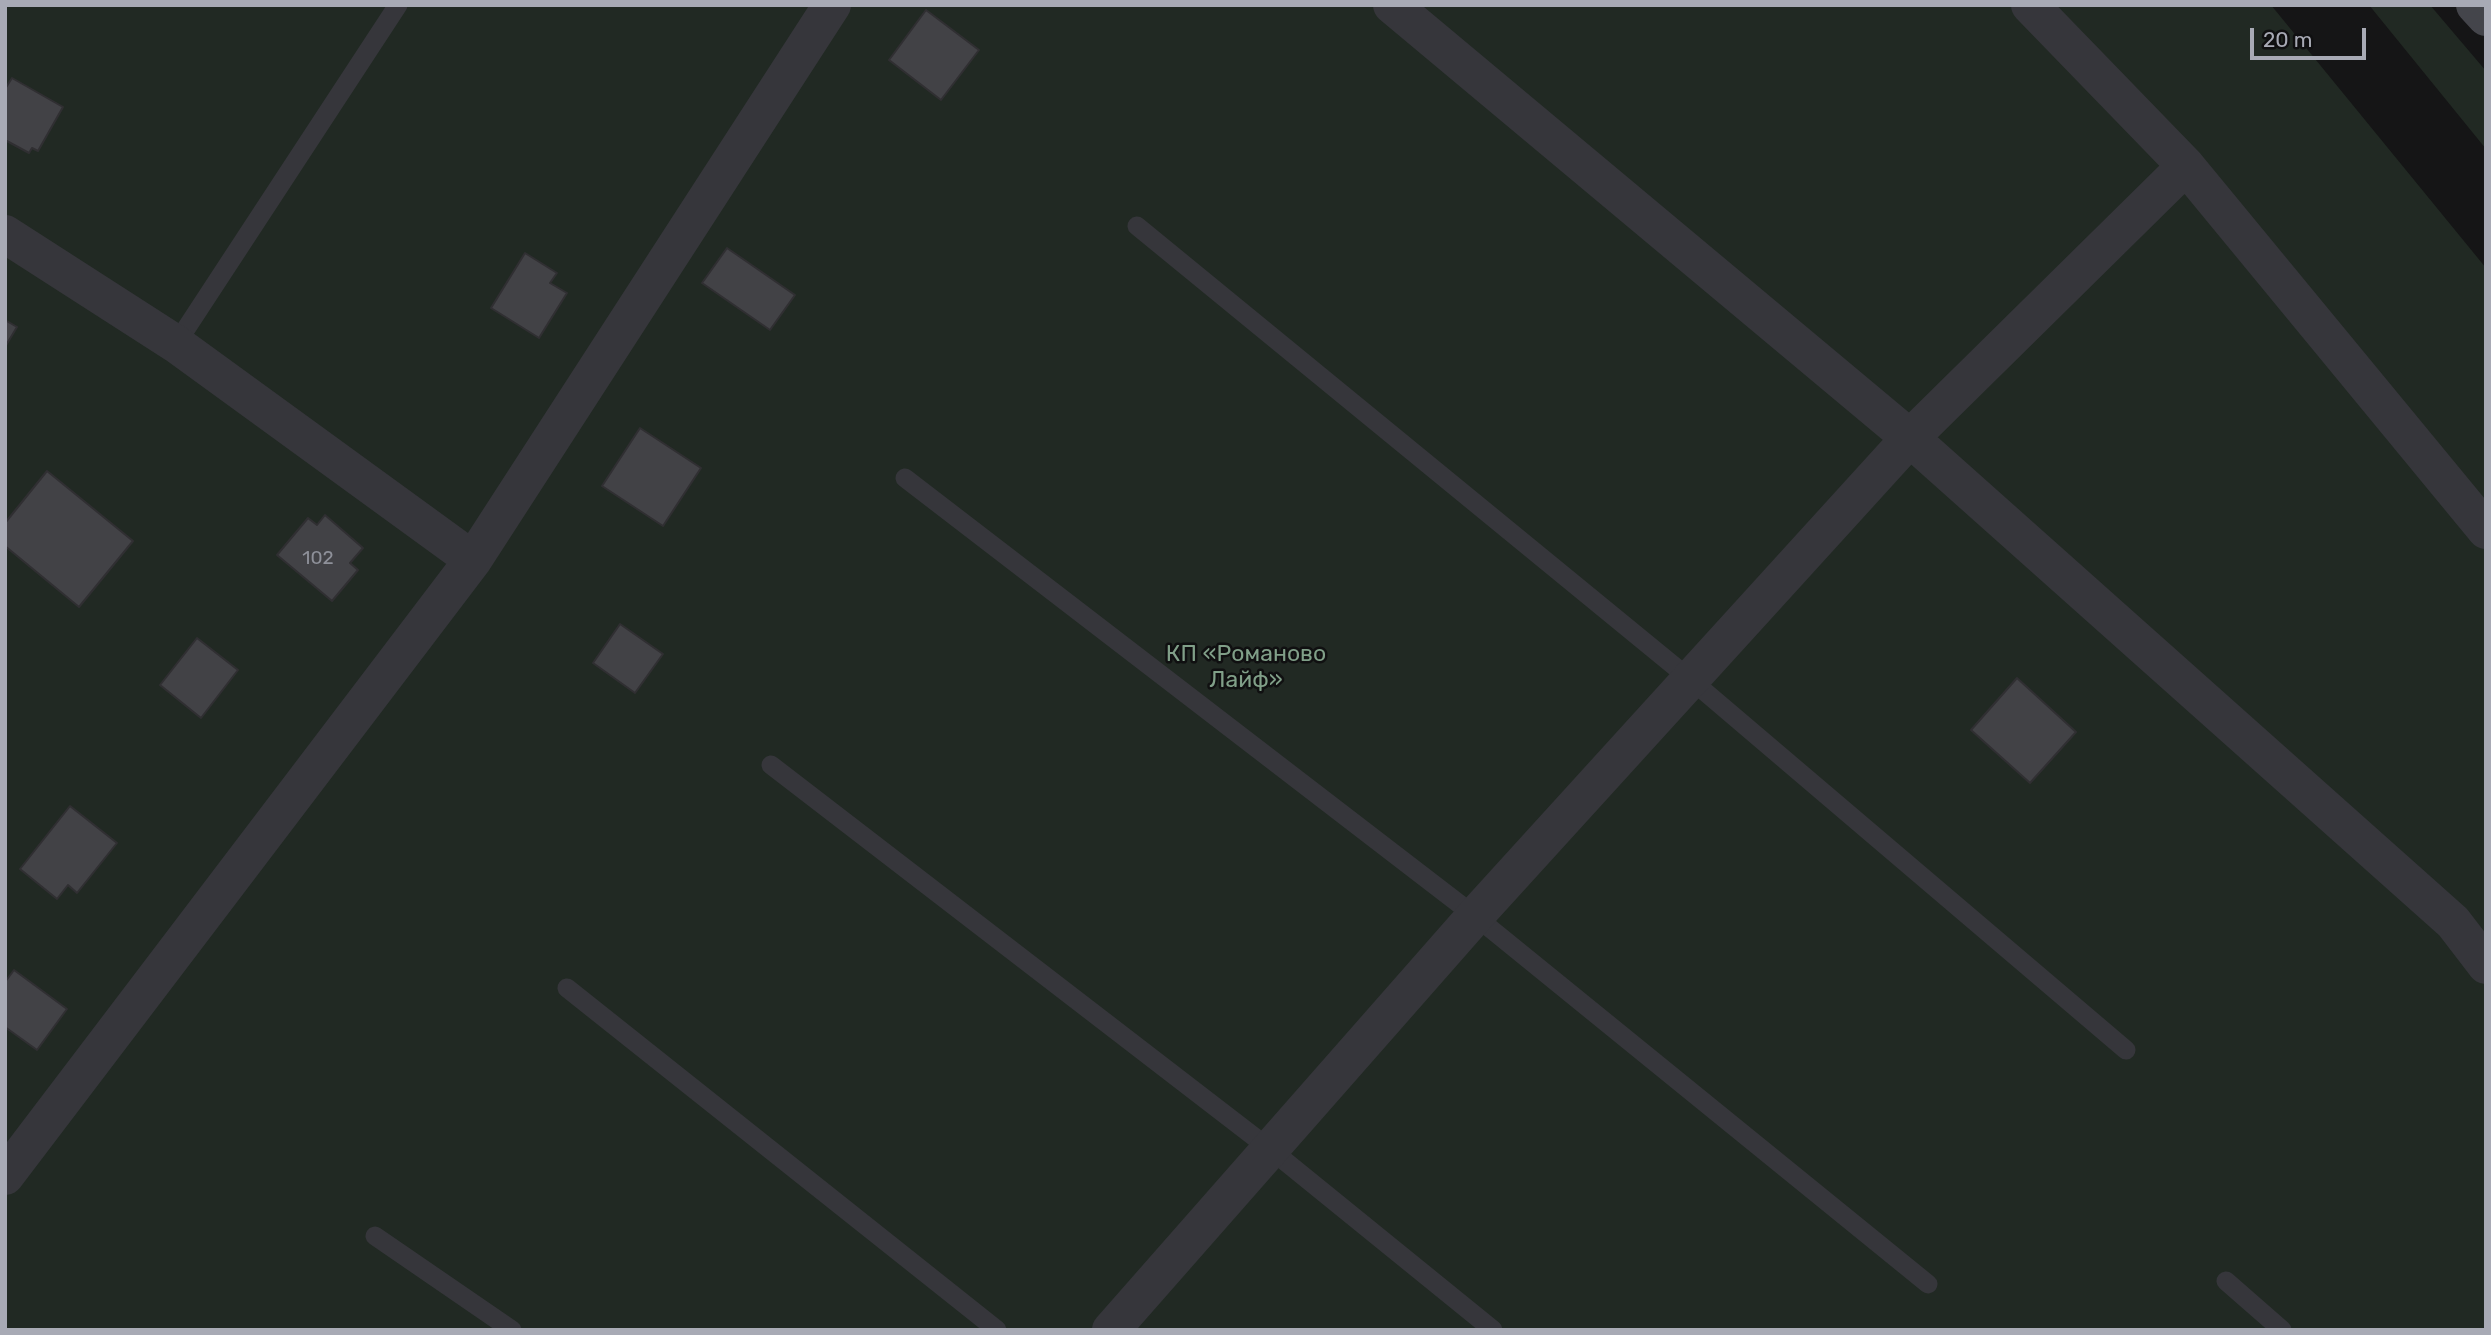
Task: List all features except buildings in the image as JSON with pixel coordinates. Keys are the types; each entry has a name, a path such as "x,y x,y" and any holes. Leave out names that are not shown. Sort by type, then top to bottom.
{"street":[{"path":"5,1176 473,560 832,5"},
{"path":"1392,5 1910,438 2453,922 2486,965"},
{"path":"2030,5 2186,166 2486,530"},
{"path":"2476,5 2486,18"},
{"path":"1111,1330 1475,916 1910,438 2186,166"},
{"path":"5,234 176,344 473,560"}],"lane":[{"path":"176,344 398,5"},
{"path":"1137,226 1690,679 2126,1049"},
{"path":"905,478 1475,916 1928,1284"},
{"path":"771,765 1270,1149 1493,1330"},
{"path":"567,988 997,1330"},
{"path":"375,1237 512,1330"},
{"path":"2226,1281 2282,1330"}],"green space":[{"name":"КП «Романово Лайф»","path":"5,5 2271,5 2486,268 2486,1330 5,1330"},
{"path":"2369,5 2430,5 2486,71 2486,149"}]}
